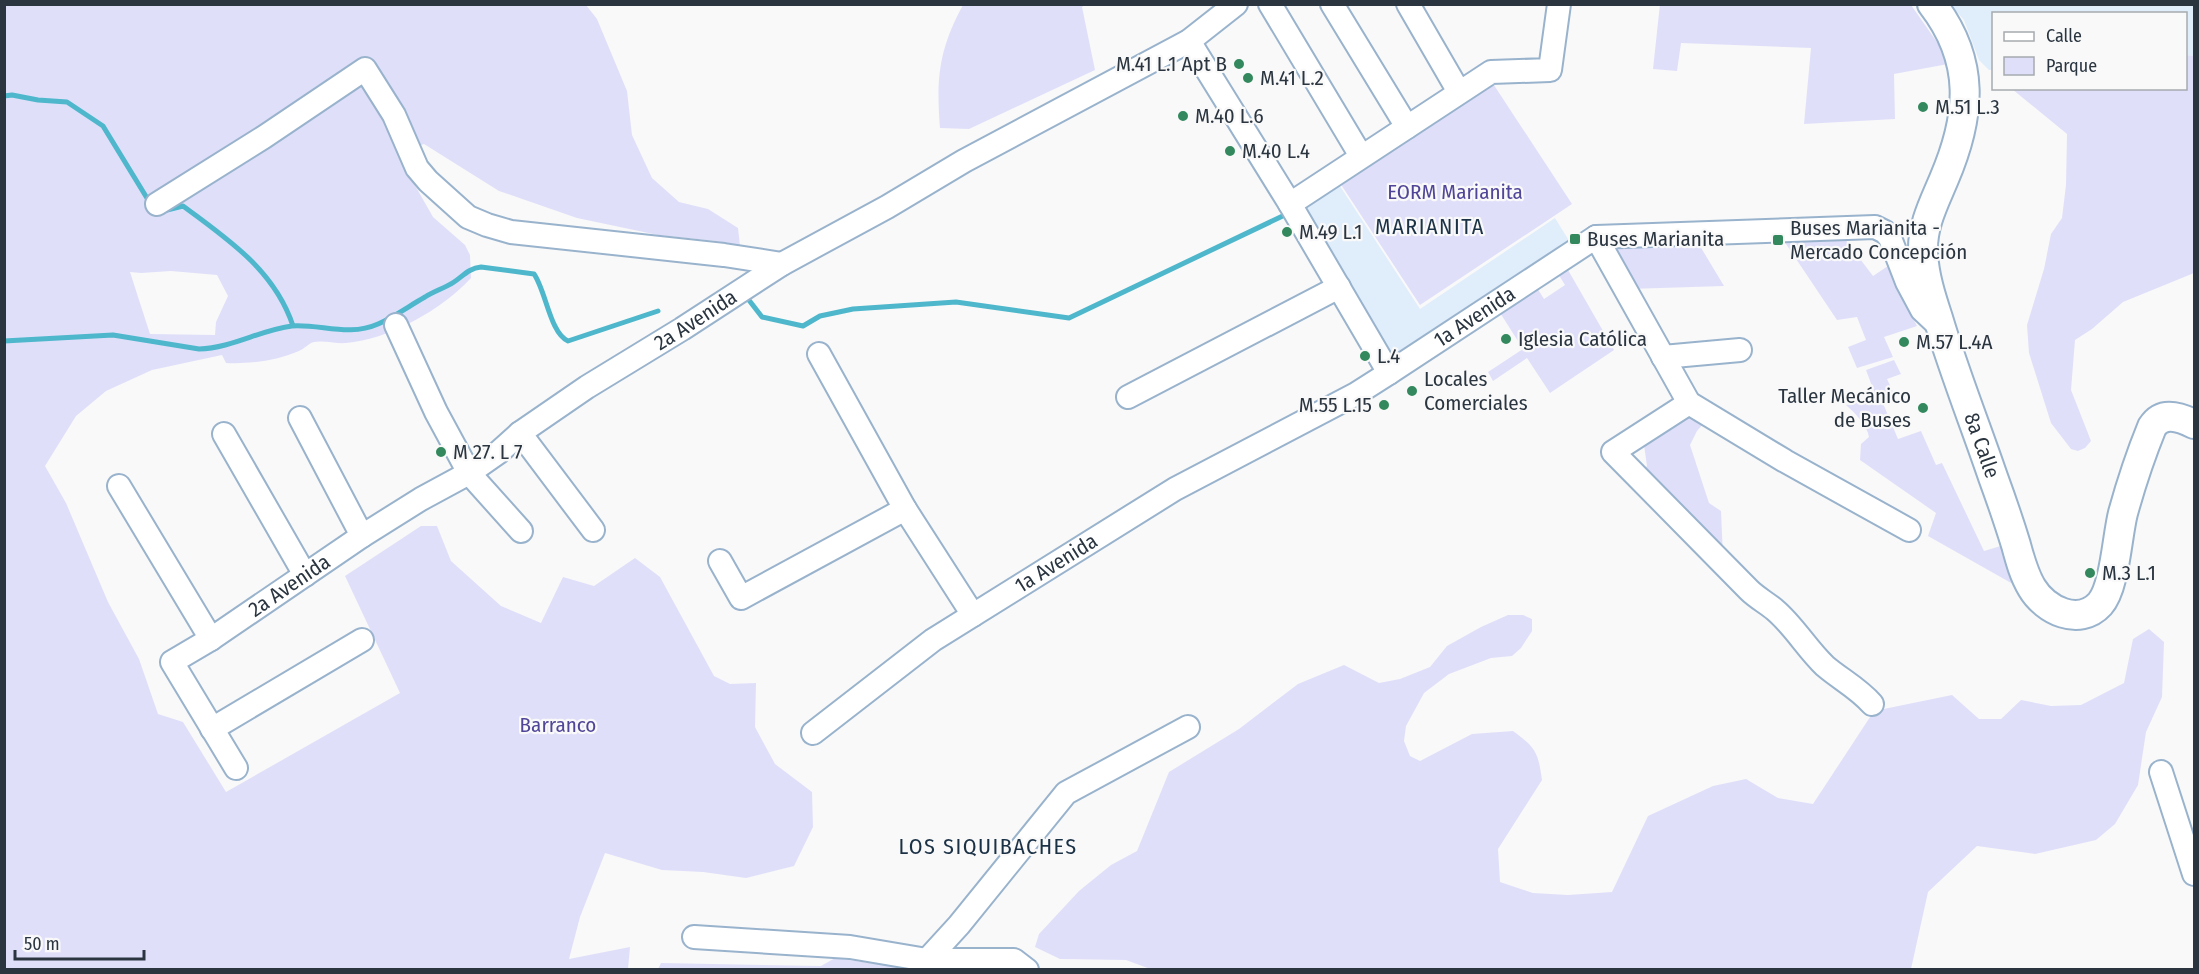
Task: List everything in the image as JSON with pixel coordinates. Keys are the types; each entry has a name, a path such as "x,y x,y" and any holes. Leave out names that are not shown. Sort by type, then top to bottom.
{"main road":[{"name":"8a Calle","path":"1932,4 1953,37 1965,82 1965,107 1958,143 1928,215 1923,238 1927,281 1940,327 2028,582 2039,598 2062,613 2078,616 2097,606 2105,596 2125,508 2154,422 2160,418 2169,417 2194,424"}],"street":[{"name":"2a Avenida","path":"212,729 172,662 211,639 362,536 469,472 499,452 520,433 587,387 782,264 887,207 964,161 1189,41 1236,4"},
{"path":"1270,4 1361,156"},
{"path":"1332,4 1407,127"},
{"path":"1408,4 1459,92"},
{"path":"1294,211 1361,156 1491,72 1550,70 1559,4"},
{"path":"1189,41 1294,211 1389,373"},
{"path":"158,204 365,69 394,115 417,168 447,200 468,217 486,225 511,231 724,255 782,264"},
{"path":"1909,531 1785,461 1689,403 1596,237 1875,227 1890,237 1907,282 1922,310 1940,327"},
{"name":"1a Avenida","path":"813,733 933,640 1175,489 1356,393 1389,373 1596,237"},
{"path":"1128,397 1339,287"},
{"path":"396,325 436,412 469,472 521,531"},
{"path":"1663,357 1740,350"},
{"path":"819,354 905,509 973,615"},
{"path":"1689,403 1612,452 1758,600 1774,608 1821,662 1861,691 1872,704"},
{"path":"300,418 362,536"},
{"path":"520,433 593,530"},
{"path":"224,434 305,575"},
{"path":"119,486 211,639"},
{"path":"720,561 741,598 905,509"},
{"path":"236,768 212,729 362,640"},
{"path":"927,960 959,926 1066,793 1188,727"},
{"path":"2161,772 2194,874"},
{"path":"694,937 850,947 927,960 1014,960 1027,969"}],"shaded area":[{"path":"1951,5 2194,5 2194,56 2187,55 2187,12 1992,12 1992,70 1989,70 1979,60 1964,20"},
{"name":"EORM Marianita","path":"1338,183 1420,309 1555,218 1573,247 1397,365 1302,207"}],"green space":[{"path":"1660,4 1911,5 1939,45 1948,64 1894,74 1895,119 1804,124 1811,48 1681,43 1677,71 1653,69"},
{"name":"Barranco","path":"5,5 586,5 597,19 627,91 632,135 652,178 679,202 708,209 738,228 740,246 658,235 577,218 499,191 424,144 403,151 401,161 433,217 465,245 470,255 471,278 459,290 414,321 362,341 314,342 301,350 263,361 226,363 222,355 152,370 106,391 76,416 45,466 66,503 108,602 139,659 158,714 183,722 226,792 400,693 345,576 421,526 437,526 451,561 501,606 541,623 563,577 594,586 635,558 660,577 714,676 730,684 756,683 755,727 775,764 812,792 813,827 794,866 746,878 703,872 662,870 605,853 580,917 569,959 630,947 628,969 5,970","holes":["171,271 217,275 228,296 216,322 215,335 150,334 130,272"]},
{"path":"963,5 1085,5 1082,7 1095,70 969,129 940,128 941,64 949,36"},
{"path":"2187,55 2194,56 2194,273 2123,302 2092,329 2075,340 2071,390 2091,441 2085,448 2078,451 2071,449 2051,423 2029,353 2027,325 2044,269 2051,234 2062,218 2066,185 2067,134 2013,90 2187,90"},
{"name":"EORM Marianita","path":"1490,79 1572,204 1420,305 1338,180"},
{"path":"1842,235 1873,276 1888,266 1917,326 1884,337 1893,357 1857,368 1848,347 1866,340 1857,317 1837,320 1782,238"},
{"path":"1694,236 1724,286 1629,289 1601,239"},
{"path":"1564,263 1614,350 1550,393 1527,358 1493,381 1488,372 1523,349 1497,308 1534,283 1544,299 1565,285 1555,269"},
{"path":"1894,360 1901,374 1887,379 1895,396 1882,401 1898,439 1921,431 1936,465 1942,463 1984,551 2004,545 2020,588 1928,536 1936,513 1860,460 1861,444 1869,437 1868,433 1857,416 1846,405 1876,397 1866,370"},
{"path":"1690,414 1703,424 1690,445 1709,503 1721,511 1723,557 1641,473 1647,466 1644,445"},
{"path":"1508,615 1523,615 1532,619 1532,631 1521,648 1512,656 1491,658 1449,674 1424,693 1406,726 1404,741 1410,756 1420,761 1472,734 1513,731 1535,751 1542,780 1498,849 1500,882 1533,893 1568,895 1612,892 1648,816 1713,786 1746,779 1778,798 1813,804 1874,711 1952,695 1979,719 2001,719 2021,700 2051,706 2081,705 2124,683 2133,639 2149,629 2164,642 2162,697 2146,732 2138,785 2115,824 2096,840 2035,854 1977,846 1928,892 1911,969 1153,970 1126,960 1060,959 1035,947 1039,934 1079,891 1111,865 1137,851 1169,772 1239,729 1298,684 1344,665 1379,683 1400,679 1430,667 1447,646"},
{"path":"835,958 897,967 893,970 658,969 661,963 821,966"}],"waterway":[{"path":"4,96 67,102 103,126 150,203"},
{"path":"163,211 183,206 233,244 275,289 293,326"},
{"path":"745,295 762,317 803,326 820,316 853,309 956,302 1069,318 1289,213"},
{"path":"4,341 113,335 199,349 223,346 292,326 356,330 384,321 470,271 481,267 534,274 552,321 562,337 568,341 658,311"}],"place":[{"name":"M.41 L.1 Apt B","path":"1239,64"},
{"name":"M.41 L.2","path":"1248,78"},
{"name":"M.51 L.3","path":"1923,107"},
{"name":"M.40 L.6","path":"1183,116"},
{"name":"M.40 L.4","path":"1230,151"},
{"name":"M.49 L.1","path":"1287,232"},
{"name":"Buses Marianita","path":"1575,239"},
{"name":"Buses Marianita - Mercado Concepción","path":"1778,240"},
{"name":"Iglesia Católica","path":"1506,339"},
{"name":"M.57 L.4A","path":"1904,342"},
{"name":"L.4","path":"1365,356"},
{"name":"Locales Comerciales","path":"1412,391"},
{"name":"M.55 L.15","path":"1384,405"},
{"name":"Taller Mecánico de Buses","path":"1923,408"},
{"name":"M 27. L 7","path":"441,452"},
{"name":"M.3 L.1","path":"2090,573"}],"district":[{"name":"MARIANITA","path":"1430,226"},
{"name":"LOS SIQUIBACHES","path":"988,846"}]}
